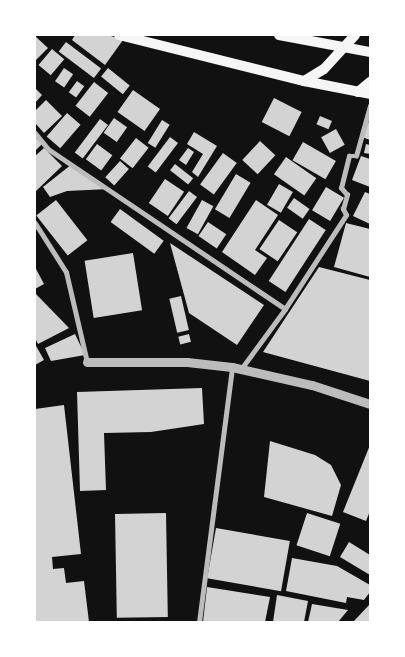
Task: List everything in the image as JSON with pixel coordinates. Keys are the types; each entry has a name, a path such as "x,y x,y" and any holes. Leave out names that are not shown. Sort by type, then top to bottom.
{"main road":[{"path":"119,35 304,81 370,94"},
{"path":"279,35 370,52"},
{"path":"304,81 324,69 356,35"},
{"path":"358,92 370,82"}],"street":[{"path":"199,622 236,368 285,309 346,215 343,209 347,195 341,188 349,156 356,156 370,106"},
{"path":"35,133 48,149 285,309"},
{"path":"35,223 66,272 86,362 187,362 236,368 312,385 370,404"}],"building":[{"path":"75,35 108,35 123,40 105,65 72,40"},
{"path":"35,36 48,48 35,61"},
{"path":"66,42 101,68 94,78 59,52"},
{"path":"52,49 64,59 51,75 39,65"},
{"path":"64,68 73,74 64,87 55,81"},
{"path":"108,68 130,86 123,94 101,77"},
{"path":"77,81 84,86 76,98 69,92"},
{"path":"94,82 108,93 90,117 76,106"},
{"path":"35,88 42,95 35,103"},
{"path":"133,90 160,109 145,131 118,112"},
{"path":"274,98 302,112 289,136 262,122"},
{"path":"46,100 62,116 44,133 35,123 35,111"},
{"path":"67,113 81,125 60,148 47,136"},
{"path":"320,116 332,121 328,129 316,124"},
{"path":"114,118 127,127 117,142 104,133"},
{"path":"100,119 108,125 83,159 75,153"},
{"path":"162,120 170,125 155,148 148,143"},
{"path":"367,122 370,123 370,140 362,137"},
{"path":"336,129 345,145 330,153 321,137"},
{"path":"194,132 217,146 198,177 192,172 203,154 187,144"},
{"path":"35,137 42,144 35,151"},
{"path":"170,137 178,143 156,173 148,167"},
{"path":"136,138 149,148 133,168 120,158"},
{"path":"260,141 275,155 258,174 242,160"},
{"path":"303,142 336,161 325,179 292,160"},
{"path":"97,144 112,155 101,171 86,159"},
{"path":"366,144 370,145 370,154 364,153"},
{"path":"44,148 62,166 35,192 35,156"},
{"path":"188,148 194,152 186,165 179,160"},
{"path":"223,153 237,163 214,195 200,185"},
{"path":"361,156 370,159 370,187 352,180"},
{"path":"286,157 316,178 304,195 274,174"},
{"path":"120,161 129,169 114,185 105,177"},
{"path":"72,164 109,189 67,191 50,197 43,187"},
{"path":"175,164 193,178 188,184 170,170"},
{"path":"236,174 251,183 229,218 215,209"},
{"path":"165,179 184,192 168,216 149,203"},
{"path":"279,184 293,192 281,213 267,205"},
{"path":"326,187 344,198 330,221 312,210"},
{"path":"189,191 197,197 177,224 169,218"},
{"path":"365,192 370,194 370,224 353,216"},
{"path":"294,198 310,209 303,219 287,208"},
{"path":"56,200 87,240 68,256 36,215"},
{"path":"202,200 213,206 198,234 186,228"},
{"path":"256,200 278,215 255,250 267,258 255,275 222,252"},
{"path":"120,209 164,241 154,254 111,222"},
{"path":"309,219 326,230 285,292 269,281"},
{"path":"279,220 297,232 278,261 259,249"},
{"path":"208,222 226,234 217,248 198,236"},
{"path":"346,223 370,229 370,277 334,267"},
{"path":"170,243 264,305 237,345 189,313"},
{"path":"133,253 142,310 94,318 85,261"},
{"path":"35,267 44,284 35,289"},
{"path":"319,267 370,280 370,381 263,352"},
{"path":"35,293 69,328 38,344 35,338"},
{"path":"181,296 189,330 177,333 169,299"},
{"path":"75,334 85,355 51,361 45,348"},
{"path":"189,334 191,342 180,344 178,337"},
{"path":"35,344 44,360 35,365"},
{"path":"202,388 204,424 151,432 104,433 106,490 80,491 77,392"},
{"path":"64,405 81,554 52,557 53,569 64,568 66,583 84,581 89,622 35,622 35,409"},
{"path":"270,441 315,455 331,465 341,485 332,516 264,497"},
{"path":"370,445 370,511 366,521 343,512"},
{"path":"166,513 168,617 117,618 115,514"},
{"path":"307,513 340,524 330,556 296,545"},
{"path":"216,528 290,541 281,591 207,578"},
{"path":"349,542 370,555 370,575 340,557"},
{"path":"292,558 337,566 370,585 370,592 364,600 347,597 346,603 286,591"},
{"path":"207,587 270,597 265,622 203,622"},
{"path":"277,595 308,601 304,622 273,622"},
{"path":"312,604 348,610 338,622 308,622"},
{"path":"370,604 370,622 353,622"}]}
